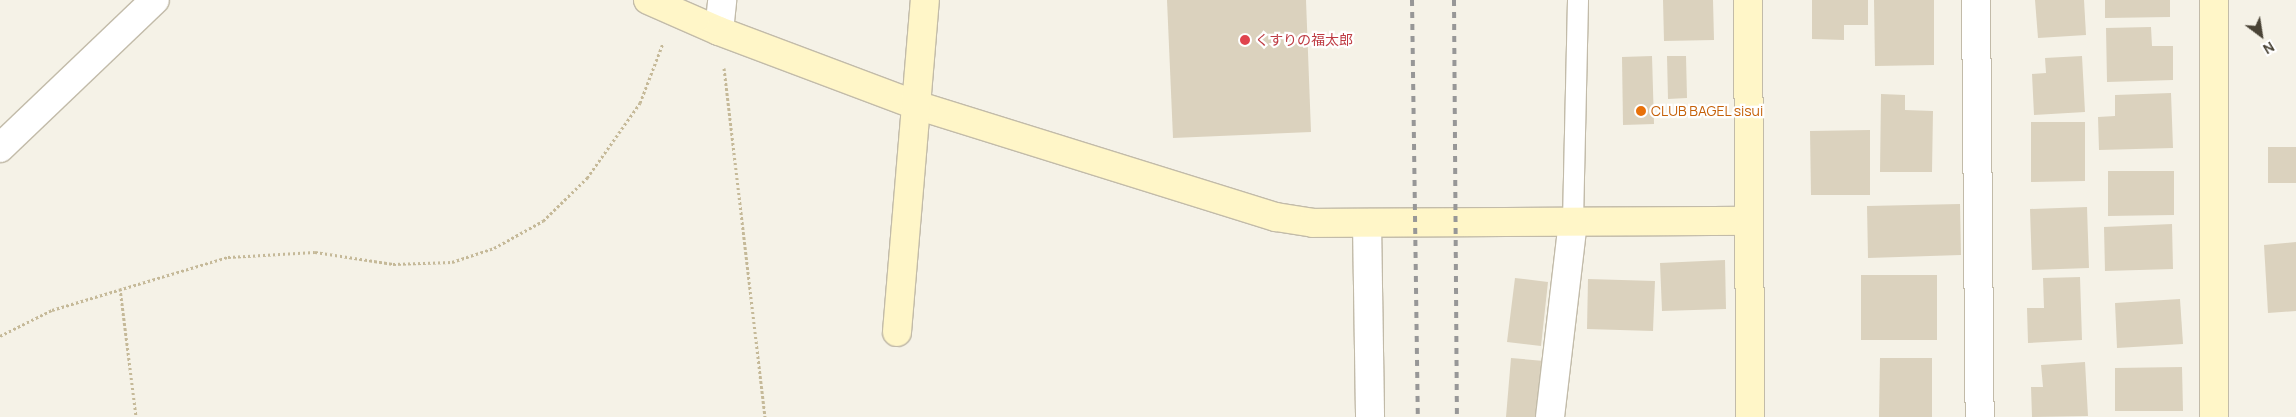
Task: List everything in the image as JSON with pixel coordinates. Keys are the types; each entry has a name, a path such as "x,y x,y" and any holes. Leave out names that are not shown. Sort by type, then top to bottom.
{"street":[{"path":"0,148 155,0"},
{"path":"648,0 719,31 916,105 1276,218 1313,223 1748,221"},
{"path":"719,31 722,0"},
{"path":"897,332 926,0"},
{"path":"1748,0 1750,417"},
{"path":"1976,0 1980,417"},
{"path":"2214,0 2214,417"},
{"path":"1550,417 1574,222"},
{"path":"1367,223 1370,417"}],"lane":[{"path":"1574,222 1578,0"}],"path":[{"path":"0,336 52,310 228,257 315,252 393,264 452,262 494,248 542,221 587,178 640,102 675,12"},
{"path":"719,31 765,417"},
{"path":"120,288 136,417"}],"building":[{"path":"1167,0 1306,0 1311,132 1173,138"},
{"path":"1663,0 1713,0 1714,40 1664,41"},
{"path":"1812,0 1868,0 1868,25 1844,25 1844,40 1812,39"},
{"path":"1874,0 1934,0 1934,65 1875,66"},
{"path":"2035,0 2084,0 2086,35 2038,38"},
{"path":"2105,0 2170,0 2170,17 2105,18"},
{"path":"2151,27 2152,46 2173,46 2173,80 2107,82 2106,28"},
{"path":"1652,56 1654,124 1623,125 1622,57"},
{"path":"1667,56 1686,56 1687,98 1668,99"},
{"path":"2082,56 2085,112 2034,115 2032,74 2046,73 2045,58"},
{"path":"2171,93 2173,148 2099,150 2098,117 2115,116 2115,95"},
{"path":"1881,94 1905,95 1905,110 1933,111 1932,172 1880,172"},
{"path":"2031,122 2085,122 2085,181 2031,182"},
{"path":"1870,130 1870,195 1811,195 1810,131"},
{"path":"2268,147 2296,147 2296,183 2268,183"},
{"path":"2108,171 2174,171 2174,215 2108,216"},
{"path":"1960,204 1961,255 1868,258 1867,206"},
{"path":"2087,207 2089,268 2032,270 2030,209"},
{"path":"2172,224 2173,269 2105,271 2104,227"},
{"path":"2296,242 2296,311 2268,313 2264,245"},
{"path":"1725,260 1726,309 1662,311 1660,263"},
{"path":"1861,275 1937,275 1937,340 1861,340"},
{"path":"2080,277 2082,340 2028,343 2027,308 2044,308 2043,278"},
{"path":"1515,278 1548,282 1541,346 1507,342"},
{"path":"1588,279 1655,281 1653,331 1587,329"},
{"path":"2180,299 2183,344 2117,348 2115,303"},
{"path":"1511,358 1544,361 1540,417 1506,417"},
{"path":"1880,358 1932,358 1932,417 1879,417"},
{"path":"2085,362 2088,416 2032,417 2031,387 2043,387 2041,365"},
{"path":"2182,367 2183,411 2115,411 2115,368"}],"railway":[{"path":"1412,0 1418,417"},
{"path":"1454,0 1457,417"}],"place":[{"name":"くすりの福太郎","path":"1245,40"},
{"name":"CLUB BAGEL sisui","path":"1641,111"}]}
